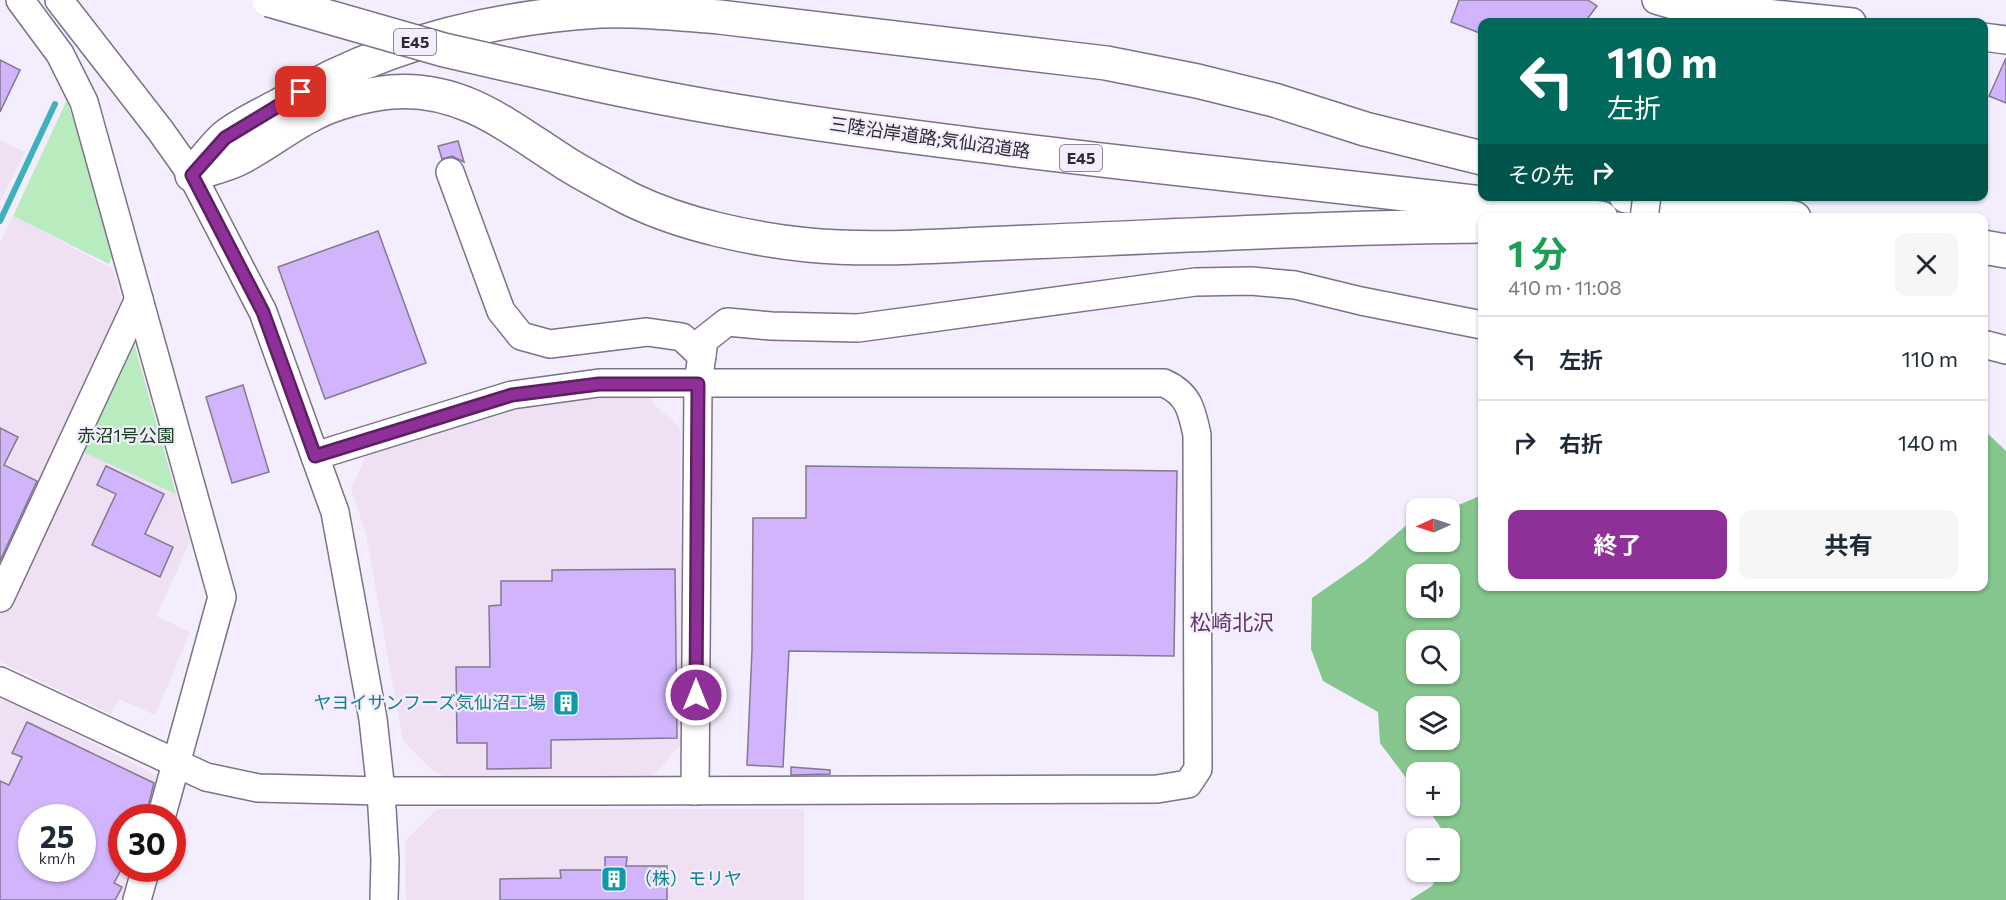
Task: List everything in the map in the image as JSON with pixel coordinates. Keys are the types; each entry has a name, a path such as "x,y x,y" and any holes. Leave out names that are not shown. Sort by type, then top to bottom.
{"highway":[{"name":"三陸沿岸道路;気仙沼道路","path":"268,0 444,50 566,69 935,120 1478,180"},
{"name":"三陸沿岸道路;気仙沼道路","path":"335,0 688,103 855,129 1093,160 1565,213"},
{"path":"192,175 225,138 301,92 372,58 455,31 548,16 602,11 659,12 731,19 1106,63 1197,81 1274,100 1365,129 1478,157"},
{"path":"192,175 236,160 316,112 342,103 389,92 435,93 476,107 570,166 634,201 699,225 807,245 857,248 1092,240 1264,231 1478,226"},
{"path":"1668,201 1760,213"},
{"path":"1691,201 1719,207"},
{"path":"1988,248 2006,251"},
{"path":"1988,269 2006,272"}],"street":[{"path":"20,0 60,54 84,102 222,597 165,804"},
{"path":"59,0 192,175 263,312 335,512 373,719 381,791 385,860 384,900"},
{"path":"1857,0 1858,18"},
{"path":"1667,9 1766,13 1814,18"},
{"path":"1988,38 2006,40"},
{"path":"450,172 501,311 521,336 550,344 647,332 682,337 702,356"},
{"path":"695,791 698,384 704,340 727,322 771,326 858,328 1194,282 1251,281 1295,285 1360,301 1478,324"},
{"path":"0,598 139,299"},
{"path":"1988,345 2006,350"},
{"path":"0,681 206,777 258,788 381,791 1157,789 1188,784 1198,769 1197,435 1191,406 1176,388 1164,383 599,384 512,395 315,456"},
{"path":"137,900 142,882"}],"shaded area":[{"path":"0,140 25,152 0,202"},
{"path":"13,216 113,269 190,542 156,616 190,632 155,715 119,699 111,714 0,662 0,243"},
{"path":"617,394 650,395 653,403 680,428 682,743 653,776 445,777 431,769 403,741 366,534 351,489 367,454 530,406"},
{"path":"0,696 164,779 155,804 108,804 108,882 127,882 121,900 0,900"},
{"path":"437,809 804,809 804,900 406,900 405,841"}],"green space":[{"path":"67,100 115,249 109,264 13,216"},
{"name":"赤沼1号公園","path":"134,343 176,494 83,452"},
{"path":"1988,434 2006,451 2006,900 1410,900 1432,886 1434,882 1460,882 1460,828 1441,828 1433,816 1460,816 1460,762 1406,762 1406,778 1380,743 1378,712 1323,681 1311,649 1312,598 1365,561 1406,526 1406,552 1460,552 1460,504 1478,497 1478,591 1988,591"}],"building":[{"path":"1459,0 1588,0 1597,6 1588,18 1478,18 1478,32 1451,22"},
{"path":"2006,58 2006,103 1989,96"},
{"path":"0,60 20,70 0,112"},
{"path":"458,141 464,162 452,156 442,159 438,146"},
{"path":"378,231 426,363 325,399 278,267"},
{"path":"243,385 269,472 232,483 206,397"},
{"path":"0,428 18,437 4,465 37,481 0,561"},
{"path":"106,466 164,494 145,534 173,547 160,577 92,545 116,494 97,485"},
{"path":"806,466 1177,471 1174,656 789,651 783,767 747,765 752,650 753,518 806,518"},
{"name":"ヤヨイサンフーズ気仙沼工場","path":"675,569 677,738 551,740 551,768 487,769 487,743 457,743 456,667 490,667 489,606 501,605 501,581 552,581 552,570"},
{"path":"27,722 154,783 149,804 108,804 108,882 115,882 122,887 115,900 0,900 0,781 9,785 22,757 12,753"},
{"path":"791,767 830,770 830,774 791,775"},
{"name":"（株）モリヤ","path":"605,857 627,857 626,866 667,866 667,900 500,900 500,879 561,878 560,870 605,870"}],"waterway":[{"path":"0,221 55,104"}],"place":[{"name":"ヤヨイサンフーズ気仙沼工場","path":"566,703"},
{"name":"（株）モリヤ","path":"614,879"}],"district":[{"name":"松崎北沢","path":"1232,623"}],"route":[{"path":"301,92 225,138 192,175 263,312 315,456 512,395 599,384 698,384 696,695"}]}
